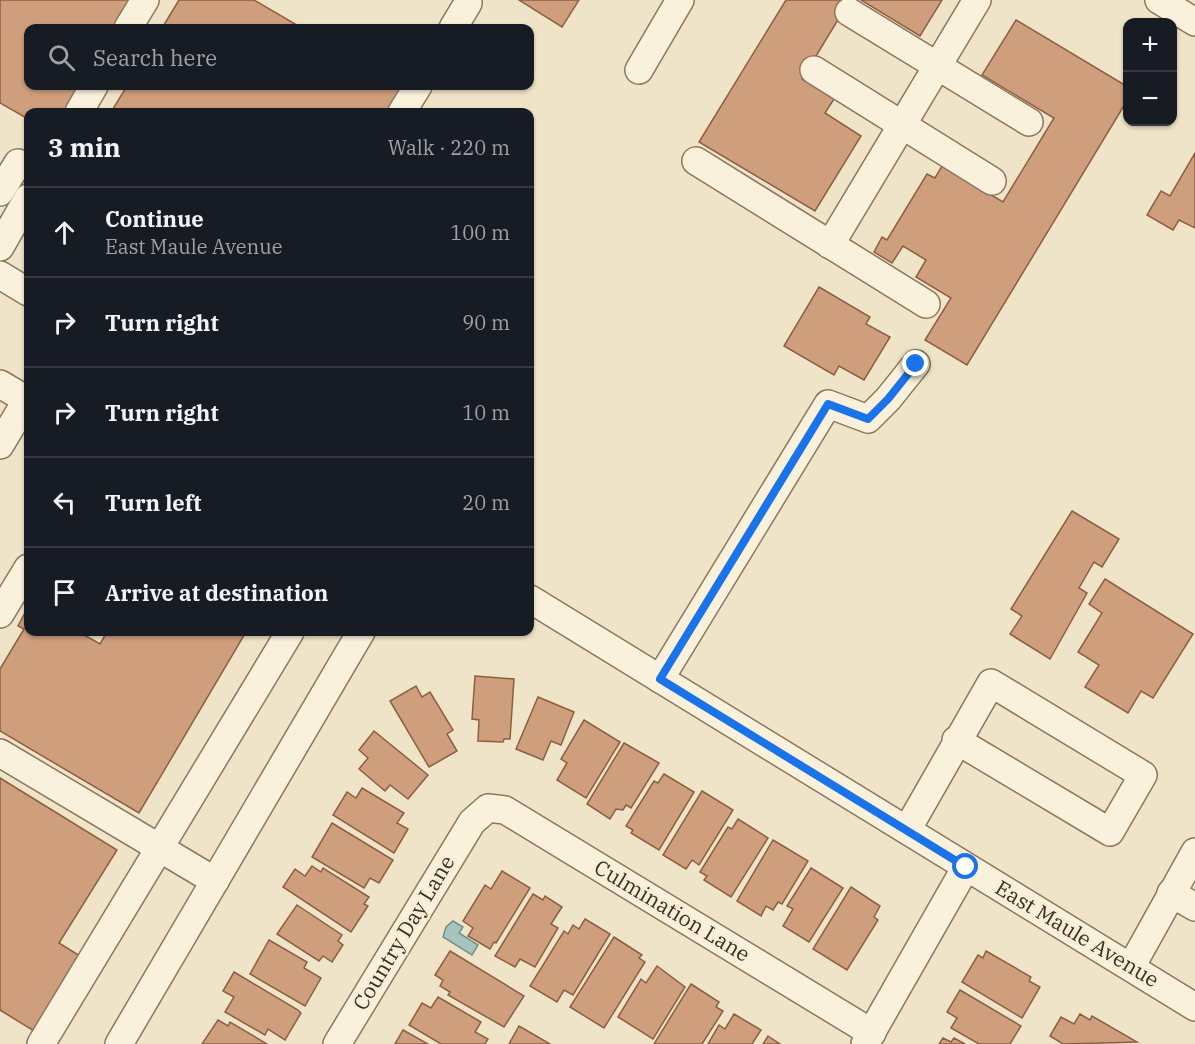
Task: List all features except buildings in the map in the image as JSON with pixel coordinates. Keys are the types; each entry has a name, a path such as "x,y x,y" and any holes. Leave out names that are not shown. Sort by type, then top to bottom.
{"street":[{"path":"130,24 145,0"},
{"path":"639,70 680,0"},
{"path":"830,245 904,126 977,0"},
{"path":"1159,0 1195,22"},
{"path":"455,24 468,3"},
{"path":"849,12 1029,122"},
{"path":"814,70 992,181"},
{"path":"81,108 92,90"},
{"path":"404,108 416,90"},
{"path":"0,192 16,161"},
{"path":"696,162 926,304"},
{"path":"0,247 24,205"},
{"path":"0,275 24,290"},
{"path":"660,679 828,404 868,419 888,399 916,364"},
{"path":"0,384 24,397"},
{"path":"0,445 24,406"},
{"path":"0,614 24,575"},
{"name":"East Maule Avenue","path":"534,601 1195,1006"},
{"path":"41,1044 288,636"},
{"path":"119,1044 359,636"},
{"path":"907,830 956,740 991,682 1143,775 1110,832 956,740"},
{"path":"0,753 215,881"},
{"name":"Culmination Lane","path":"472,822 488,808 505,810 869,1039"},
{"name":"Country Day Lane","path":"337,1044 472,822"},
{"path":"1131,967 1195,852"},
{"path":"869,1039 966,867"},
{"path":"1171,893 1195,908"}],"water":[{"path":"453,921 463,927 459,933 478,945 472,955 443,937 446,927"}],"route":[{"path":"916,364 888,399 868,419 828,404 660,679 966,867"}]}
